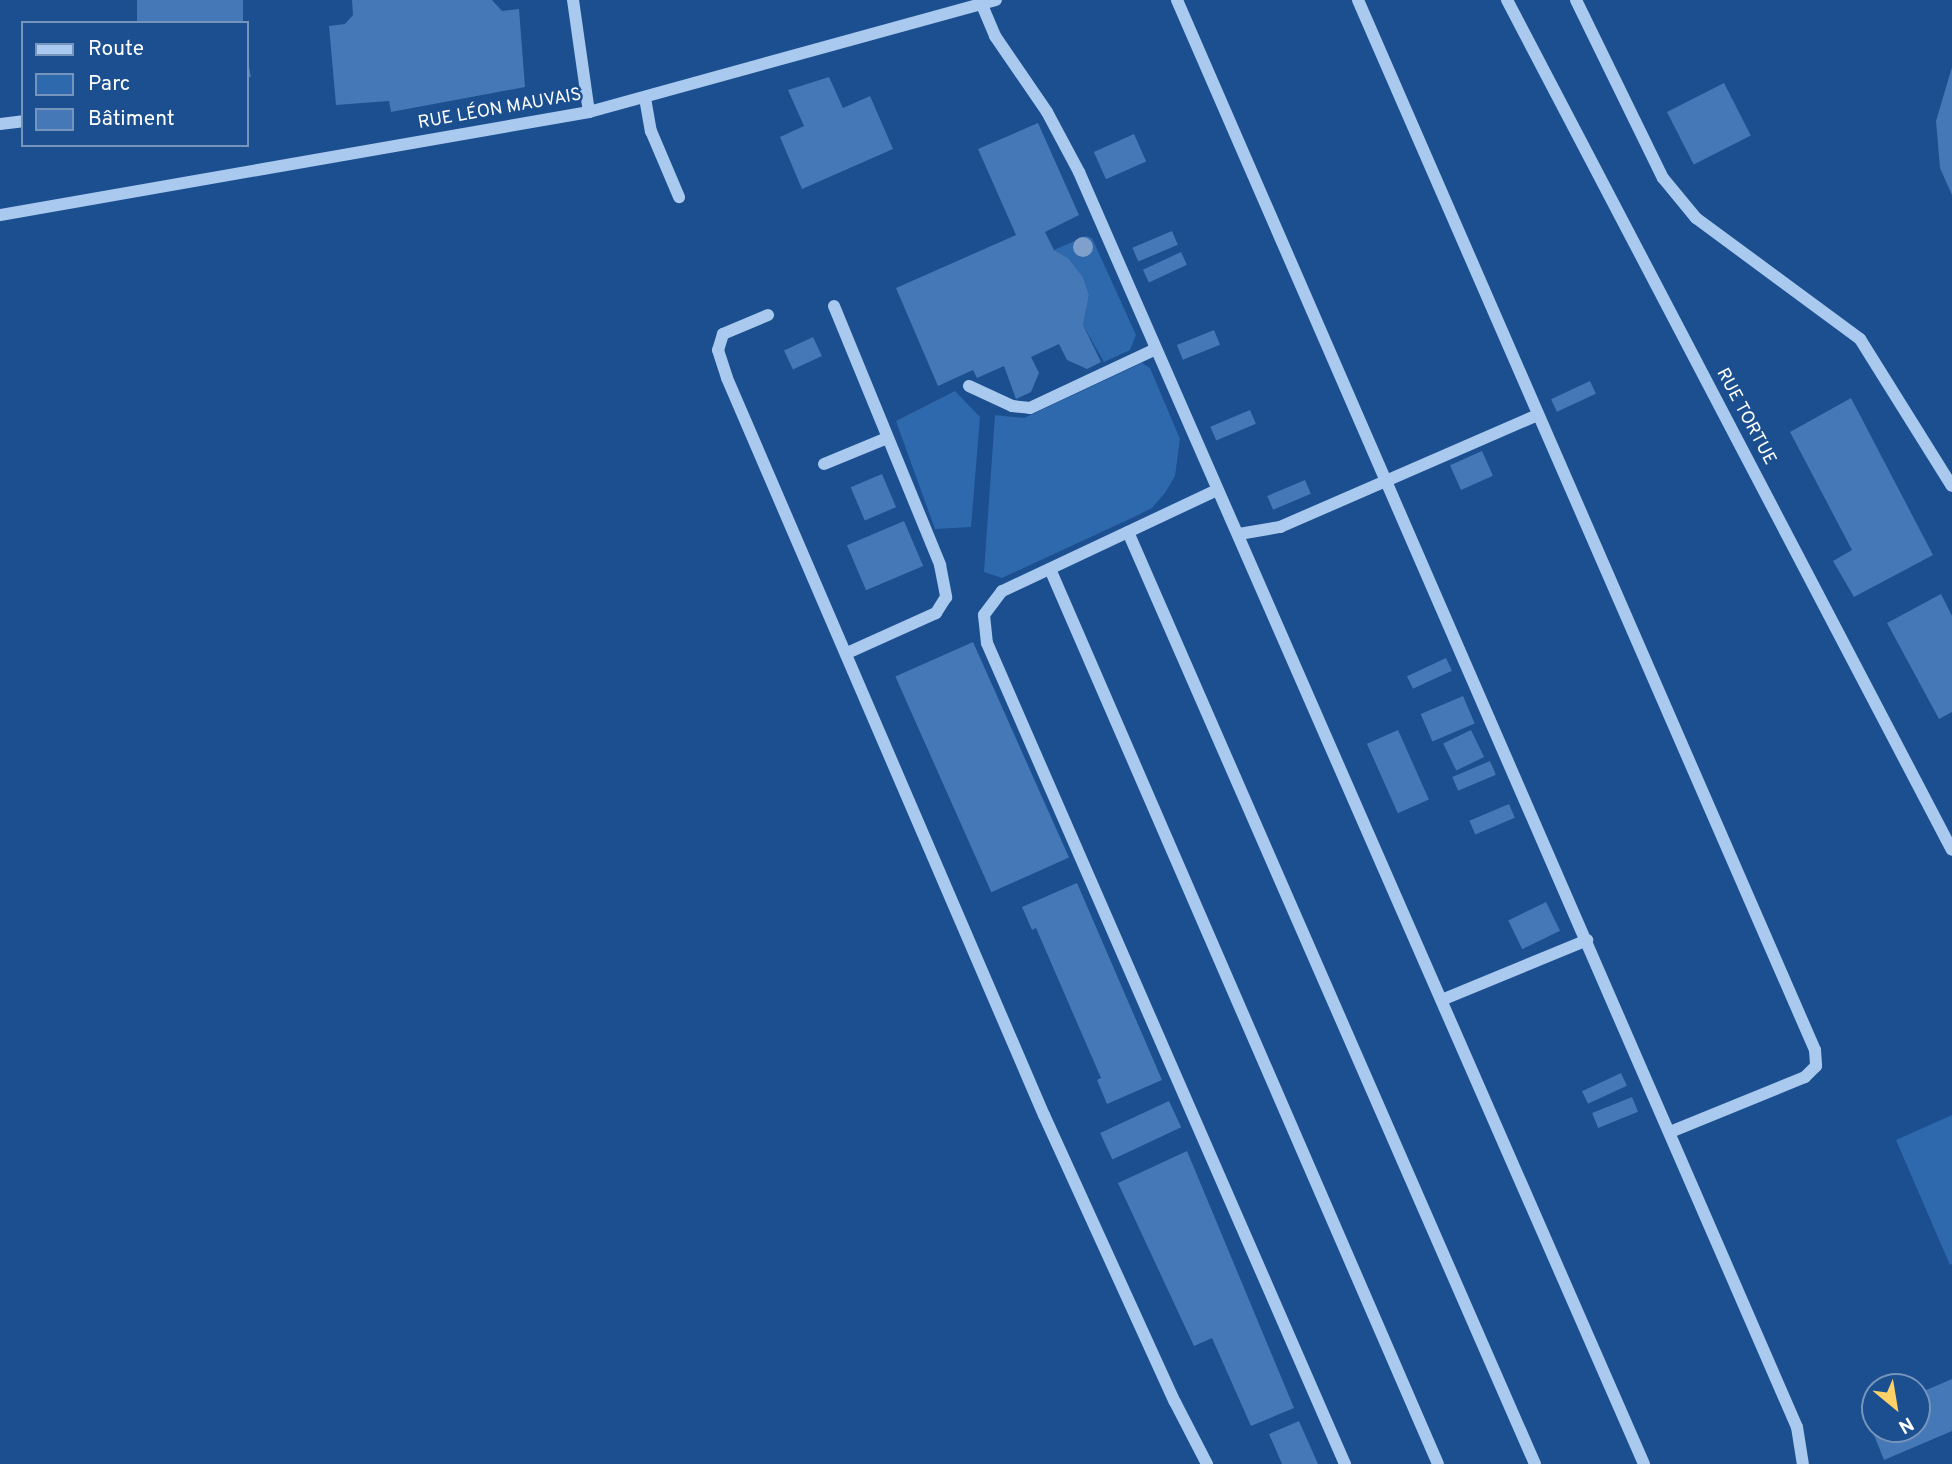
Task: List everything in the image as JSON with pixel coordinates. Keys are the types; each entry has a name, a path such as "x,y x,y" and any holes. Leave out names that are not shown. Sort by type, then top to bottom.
{"street":[{"path":"573,0 589,113"},
{"name":"RUE LÉON MAUVAIS","path":"0,215 589,113 996,0"},
{"path":"1177,0 1387,478 1797,1427 1803,1464"},
{"path":"1358,0 1815,1050 1816,1066 1805,1077 1670,1132"},
{"name":"RUE TORTUE","path":"1507,0 1952,850"},
{"path":"1576,0 1663,178 1696,218 1860,339 1952,486"},
{"path":"982,5 995,36 1046,112 1079,172 1444,999 1644,1464"},
{"path":"645,98 652,131 679,197"},
{"path":"0,124 21,121"},
{"path":"834,306 879,408 887,438 940,565 946,597 936,612 847,653"},
{"path":"768,315 723,334 718,350 1044,1115 1164,1380 1208,1464"},
{"path":"969,386 1012,406 1030,408 1156,349"},
{"path":"1240,534 1280,527 1387,478 1538,415"},
{"path":"824,464 887,438"},
{"path":"1217,489 1002,591 984,615 987,643 1345,1464"},
{"path":"1128,532 1535,1464"},
{"path":"1050,569 1438,1464"},
{"path":"1444,999 1587,940"}],"green space":[{"path":"1086,236 1092,238 1136,335 1130,350 1104,362 1083,325 1089,295 1083,277 1068,258 1054,250"},
{"path":"1142,363 1150,368 1180,439 1175,476 1165,493 1152,508 1002,578 984,572 995,415 1024,418"},
{"path":"955,391 980,417 971,527 935,529 896,421"},
{"path":"1952,1115 1952,1264 1950,1265 1896,1140"}],"building":[{"path":"137,0 243,0 243,21 137,21"},
{"path":"352,0 492,0 502,11 519,9 525,87 391,112 389,101 336,105 329,26 345,24 353,15"},
{"path":"1952,67 1952,195 1940,168 1936,121"},
{"path":"829,77 843,108 870,96 893,149 802,189 780,137 804,126 788,90"},
{"path":"1724,83 1751,136 1694,165 1667,112"},
{"path":"1038,123 1079,215 1045,232 1054,250 1068,258 1083,277 1089,295 1083,325 1101,362 1087,369 1067,360 1059,344 1031,357 1039,373 1031,392 1016,399 1004,366 977,378 973,370 938,386 896,288 1016,235 978,149"},
{"path":"1134,134 1146,161 1106,179 1094,152"},
{"path":"1172,231 1178,245 1138,262 1132,248"},
{"path":"1181,252 1187,265 1149,282 1143,270"},
{"path":"1214,330 1220,345 1183,360 1177,345"},
{"path":"813,337 822,356 793,370 784,351"},
{"path":"1590,381 1596,394 1557,412 1551,399"},
{"path":"1851,398 1933,555 1854,597 1833,561 1852,550 1790,432"},
{"path":"1250,410 1256,424 1216,441 1210,427"},
{"path":"1482,451 1493,476 1461,490 1450,465"},
{"path":"882,474 896,507 865,520 851,487"},
{"path":"1305,480 1311,494 1273,510 1267,496"},
{"path":"904,521 923,566 866,590 847,545"},
{"path":"1941,594 1952,616 1952,712 1939,719 1887,623"},
{"path":"973,642 1069,858 991,892 895,677"},
{"path":"1446,658 1452,671 1413,689 1407,676"},
{"path":"1463,696 1475,724 1432,742 1421,714"},
{"path":"1398,730 1429,799 1398,813 1367,744"},
{"path":"1471,730 1484,757 1456,771 1443,744"},
{"path":"1490,761 1496,775 1458,791 1452,777"},
{"path":"1509,804 1515,818 1475,835 1469,821"},
{"path":"1077,883 1162,1080 1107,1104 1097,1080 1101,1078 1036,928 1032,930 1022,907"},
{"path":"1546,902 1560,931 1522,949 1508,920"},
{"path":"1621,1073 1627,1086 1588,1104 1582,1091"},
{"path":"1632,1097 1638,1112 1598,1128 1592,1113"},
{"path":"1169,1101 1181,1127 1112,1159 1100,1133"},
{"path":"1187,1151 1294,1408 1251,1426 1212,1338 1194,1346 1118,1183"},
{"path":"1952,1379 1952,1431 1931,1440 1931,1388"},
{"path":"1299,1421 1318,1464 1282,1464 1269,1434"},
{"path":"1877,1443 1924,1443 1884,1460"}]}
